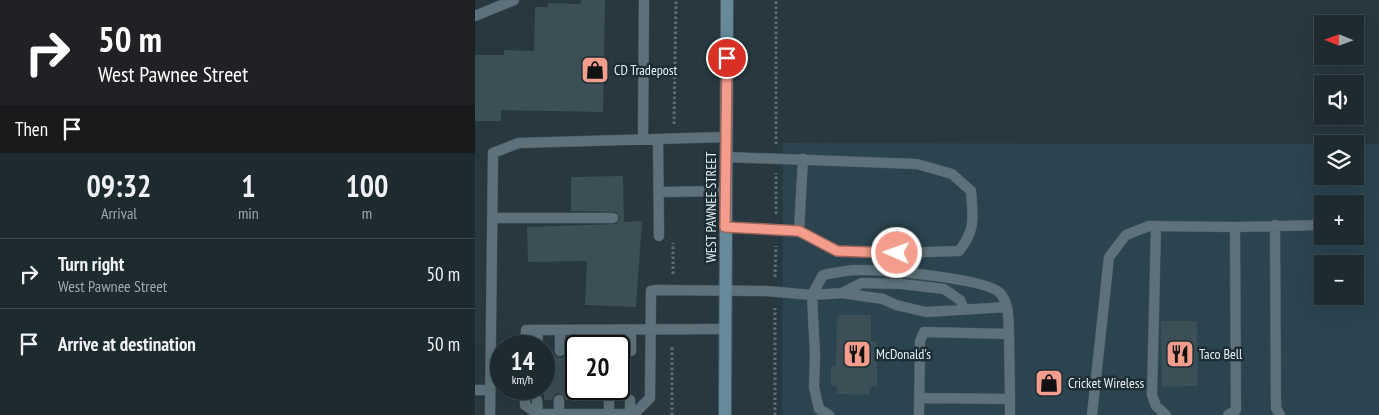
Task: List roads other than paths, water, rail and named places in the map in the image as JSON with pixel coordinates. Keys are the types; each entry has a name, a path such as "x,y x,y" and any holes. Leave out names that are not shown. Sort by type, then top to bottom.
{"main road":[{"name":"WEST PAWNEE STREET","path":"725,415 727,0"}],"lane":[{"path":"475,16 515,0"},
{"path":"643,139 644,0"},
{"path":"491,335 493,152 519,143 726,136"},
{"path":"658,139 659,236"},
{"path":"725,227 799,231 837,251 897,253 959,251 969,239 973,223 971,191 952,174 917,164 726,157"},
{"path":"799,231 803,160"},
{"path":"659,192 726,192"},
{"path":"492,218 613,218"},
{"path":"1275,225 1276,408 1280,415"},
{"path":"1092,415 1109,257 1126,234 1149,226 1235,227 1314,225"},
{"path":"1156,226 1152,396 1156,406 1166,415"},
{"path":"1228,415 1236,410 1235,227"},
{"path":"829,415 819,409 814,387 815,356 812,295 823,275 860,270 955,278 991,287 1000,293 1007,307 1010,415"},
{"path":"842,293 863,283 902,284 944,289 960,300 964,309"},
{"path":"525,400 525,405 543,414 634,414 651,398 651,291 775,292 812,295 842,293 883,299 895,305 926,312 1007,307"},
{"path":"526,335 526,330 725,329"},
{"path":"538,330 538,335"},
{"path":"560,330 560,351"},
{"path":"609,330 609,335"},
{"path":"631,330 631,351"},
{"path":"919,415 920,341 924,332 1009,334"},
{"path":"475,390 490,390"},
{"path":"920,398 1010,399"},
{"path":"490,400 490,415"},
{"path":"537,400 543,414"},
{"path":"559,400 559,414"},
{"path":"609,400 613,414"},
{"path":"630,400 631,414"}],"place":[{"name":"CD Tradepost","path":"595,70"},
{"name":"McDonald's","path":"857,354"},
{"name":"Taco Bell","path":"1180,354"},
{"name":"Cricket Wireless","path":"1049,383"}]}
